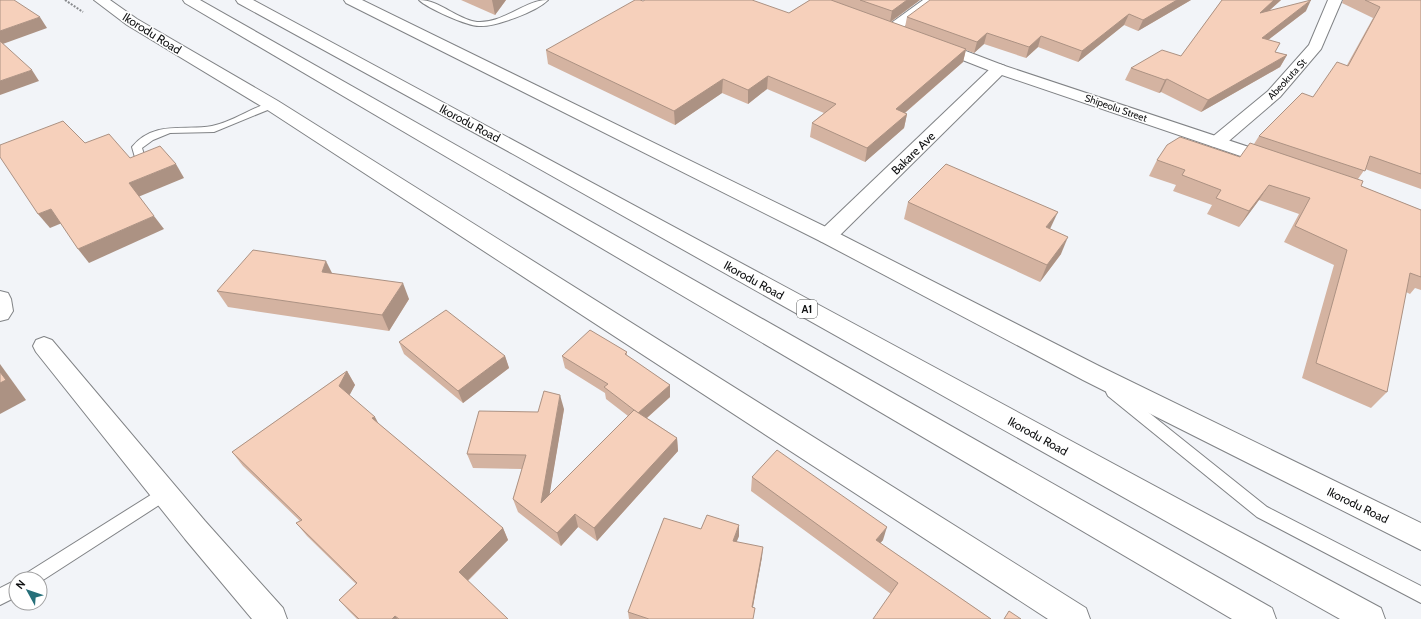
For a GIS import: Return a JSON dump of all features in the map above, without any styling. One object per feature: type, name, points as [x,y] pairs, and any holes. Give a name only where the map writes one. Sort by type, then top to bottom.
[{"type":"main road","name":"Ikorodu Road","points":[[101,0],[132,22],[272,105],[1075,619]]},
{"type":"main road","points":[[190,0],[1261,619]]},
{"type":"main road","name":"Ikorodu Road","points":[[243,0],[526,154],[1370,619]]},
{"type":"main road","name":"Ikorodu Road","points":[[351,0],[827,236],[1091,373],[1421,536]]},
{"type":"main road","name":"Shipeolu Street","points":[[932,0],[885,26],[999,69],[1285,166]]},
{"type":"main road","name":"Abeokuta St","points":[[1217,142],[1274,94],[1316,46],[1335,0]]},
{"type":"main road","name":"Bakare Ave","points":[[827,236],[999,69]]},
{"type":"main road","points":[[0,300],[2,311],[0,314]]},
{"type":"main road","points":[[44,346],[165,493],[272,619]]},
{"type":"lane","points":[[423,0],[477,24],[505,18],[532,7],[544,0]]},
{"type":"lane","points":[[141,161],[137,147],[150,138],[169,130],[214,129],[272,105]]},
{"type":"lane","points":[[1091,373],[1262,512],[1421,595]]},
{"type":"lane","points":[[44,571],[165,493]]},
{"type":"building","points":[[0,0],[14,0],[40,17],[0,31]]},
{"type":"building","points":[[635,0],[752,0],[789,13],[810,0],[831,0],[966,49],[896,109],[907,114],[867,148],[812,123],[836,104],[768,76],[748,90],[723,79],[674,111],[546,50]]},
{"type":"building","points":[[860,0],[907,0],[892,11]]},
{"type":"building","points":[[930,0],[1177,0],[1143,20],[1129,14],[1082,51],[1041,36],[1029,47],[987,33],[977,42],[907,17]]},
{"type":"building","points":[[1222,0],[1274,0],[1260,13],[1311,0],[1262,38],[1280,43],[1275,52],[1287,55],[1208,100],[1167,79],[1165,80],[1131,68],[1162,50],[1181,56]]},
{"type":"building","points":[[1365,0],[1421,0],[1421,174],[1370,156],[1365,171],[1259,136],[1302,93],[1313,97],[1337,62],[1348,66],[1380,7]]},
{"type":"building","points":[[0,41],[32,70],[0,81]]},
{"type":"building","points":[[63,121],[85,143],[109,134],[130,158],[160,146],[176,164],[129,183],[154,216],[78,249],[51,209],[38,214],[0,157],[0,145]]},
{"type":"building","points":[[1180,137],[1240,157],[1250,143],[1363,181],[1361,186],[1421,210],[1421,277],[1410,273],[1387,392],[1316,363],[1347,250],[1295,226],[1310,198],[1269,185],[1249,211],[1216,198],[1221,190],[1182,175],[1185,170],[1157,160],[1167,145]]},
{"type":"building","points":[[946,164],[1058,212],[1046,227],[1068,237],[1047,265],[908,202]]},
{"type":"building","points":[[253,250],[326,261],[322,272],[403,283],[382,315],[217,291]]},
{"type":"building","points":[[446,310],[505,356],[458,391],[399,342]]},
{"type":"building","points":[[590,330],[627,352],[625,354],[670,385],[638,413],[604,387],[608,384],[562,356]]},
{"type":"building","points":[[347,371],[339,386],[375,417],[372,418],[503,528],[459,572],[508,619],[399,619],[395,616],[392,619],[359,619],[339,600],[357,583],[296,523],[302,520],[232,452]]},
{"type":"building","points":[[0,372],[6,380],[0,383]]},
{"type":"building","points":[[544,391],[560,395],[541,503],[634,410],[677,438],[594,528],[575,514],[557,533],[513,499],[526,455],[467,454],[479,411],[538,412]]},
{"type":"building","points":[[777,450],[887,527],[876,540],[991,619],[873,619],[898,583],[752,477]]},
{"type":"building","points":[[707,515],[739,525],[733,541],[763,547],[752,607],[755,608],[753,619],[649,619],[628,612],[664,518],[701,529]]},
{"type":"building","points":[[1009,611],[1021,619],[1004,619]]}]
